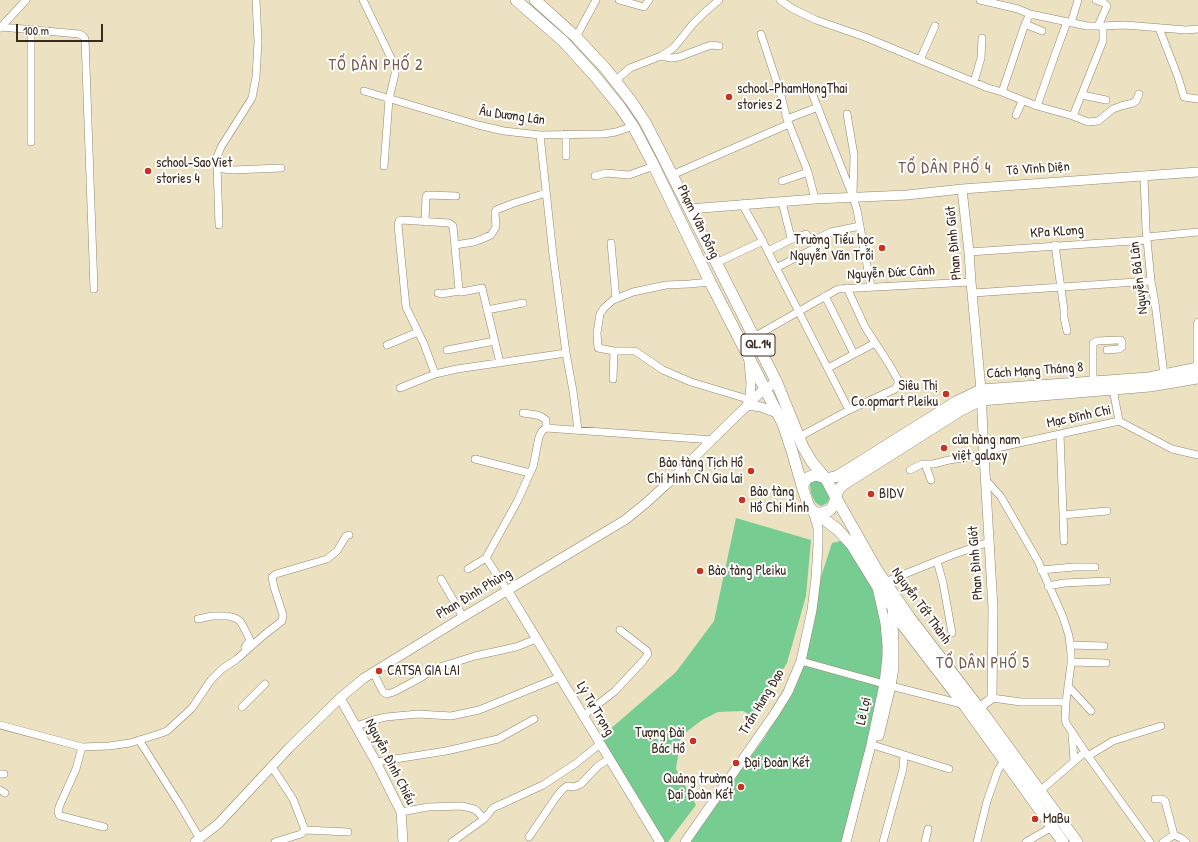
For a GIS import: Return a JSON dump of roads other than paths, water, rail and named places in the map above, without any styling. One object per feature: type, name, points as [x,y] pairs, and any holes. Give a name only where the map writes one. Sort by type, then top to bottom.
[{"type":"main road","name":"Phạm Văn Đồng","points":[[516,0],[563,41],[586,65],[620,107],[633,126],[710,282],[783,424],[803,489]]},
{"type":"main road","name":"Phạm Văn Đồng","points":[[535,0],[576,37],[605,68],[631,101],[645,122],[754,337],[776,383],[799,438],[812,462],[826,479]]},
{"type":"main road","points":[[678,215],[689,210]]},
{"type":"main road","name":"Cách Mạng Tháng 8","points":[[836,498],[838,490],[844,484],[961,410],[981,395],[1113,389],[1165,380],[1198,371]]},
{"type":"main road","name":"Cách Mạng Tháng 8","points":[[826,479],[835,478],[956,402],[981,395],[1093,382],[1149,378],[1165,380]]},
{"type":"main road","points":[[819,475],[826,479],[836,498],[833,506],[827,512],[822,513],[813,511],[807,503],[803,489],[805,481],[811,476],[819,475]]},
{"type":"main road","name":"Nguyễn Tất Thành","points":[[836,498],[884,585]]},
{"type":"main road","name":"Nguyễn Tất Thành","points":[[813,511],[845,536],[910,618],[971,709],[1004,762],[1063,842]]},
{"type":"main road","points":[[884,585],[892,606]]},
{"type":"main road","name":"Nguyễn Tất Thành","points":[[892,606],[902,624],[1040,791],[1077,842]]},
{"type":"street","points":[[0,28],[26,0]]},
{"type":"street","points":[[219,225],[217,157],[221,147],[252,98],[256,77],[258,42],[256,0]]},
{"type":"street","points":[[363,0],[394,62],[395,74],[389,99],[384,166]]},
{"type":"street","points":[[576,37],[596,0]]},
{"type":"street","points":[[619,0],[644,7],[649,0]]},
{"type":"street","points":[[615,81],[630,68],[661,56],[676,45],[692,25],[719,0]]},
{"type":"street","points":[[780,0],[800,13],[816,20],[865,37],[1021,100],[1088,122],[1098,121],[1113,110],[1133,103],[1136,101],[1139,94]]},
{"type":"street","points":[[980,0],[1018,9],[1030,14],[1087,26],[1125,25],[1192,30],[1198,29]]},
{"type":"street","points":[[1037,106],[1078,0]]},
{"type":"street","points":[[1073,116],[1103,41],[1101,26],[1107,6],[1096,0]]},
{"type":"street","points":[[1002,92],[1025,24],[1030,14]]},
{"type":"street","points":[[1025,24],[1042,31]]},
{"type":"street","points":[[920,60],[934,26]]},
{"type":"street","points":[[0,28],[79,34],[85,39],[94,289]]},
{"type":"street","points":[[1159,28],[1184,97],[1198,99]]},
{"type":"street","points":[[31,31],[31,142]]},
{"type":"street","points":[[761,34],[788,122],[808,172],[815,199]]},
{"type":"street","points":[[974,82],[981,58],[978,50],[982,38]]},
{"type":"street","points":[[661,56],[671,58],[679,57],[711,45],[719,46]]},
{"type":"street","points":[[780,92],[807,87],[812,93],[853,197],[871,287]]},
{"type":"street","name":"Âu Dương Lân","points":[[364,91],[478,125],[504,131],[540,135],[603,134],[616,132],[633,126]]},
{"type":"street","points":[[1082,95],[1106,100]]},
{"type":"street","points":[[1016,115],[1021,104],[1021,100]]},
{"type":"street","points":[[672,175],[818,107]]},
{"type":"street","points":[[847,114],[854,155],[853,197]]},
{"type":"street","points":[[566,134],[566,156]]},
{"type":"street","points":[[540,135],[566,353],[578,430]]},
{"type":"street","points":[[217,165],[223,169],[233,170],[281,168]]},
{"type":"street","points":[[595,176],[606,173],[628,175],[654,166]]},
{"type":"street","points":[[782,181],[808,172]]},
{"type":"street","name":"Tô Vĩnh Diện","points":[[689,210],[742,204],[908,195],[962,189],[1198,172]]},
{"type":"street","name":"Nguyễn Bá Lân","points":[[1144,176],[1151,281],[1165,380]]},
{"type":"street","name":"Phan Đình Giót","points":[[962,189],[973,293],[981,395],[993,608],[992,698]]},
{"type":"street","points":[[455,245],[482,240],[491,235],[496,227],[496,210],[546,193]]},
{"type":"street","points":[[425,222],[427,195],[456,196]]},
{"type":"street","points":[[782,202],[790,237],[792,239]]},
{"type":"street","points":[[742,204],[763,241],[849,410]]},
{"type":"street","points":[[435,374],[424,344],[406,307],[399,221],[452,224],[460,291]]},
{"type":"street","points":[[814,242],[815,240],[831,232],[860,226]]},
{"type":"street","name":"KPa KLơng","points":[[969,252],[1147,238],[1198,232]]},
{"type":"street","points":[[768,251],[806,234],[814,242],[815,247],[813,249],[776,268]]},
{"type":"street","points":[[716,263],[763,241]]},
{"type":"street","points":[[611,243],[616,298]]},
{"type":"street","points":[[1055,245],[1067,331]]},
{"type":"street","points":[[973,293],[1151,281]]},
{"type":"street","points":[[710,282],[666,285],[633,292],[616,298],[601,312],[597,333],[598,348],[614,351],[635,351],[663,370],[691,382],[777,413]]},
{"type":"street","name":"Nguyễn Đức Cảnh","points":[[754,337],[838,288],[971,282]]},
{"type":"street","points":[[438,293],[441,294],[482,288],[500,363]]},
{"type":"street","points":[[799,438],[849,410],[897,387],[898,384],[889,364],[865,327],[847,288]]},
{"type":"street","points":[[825,296],[854,354]]},
{"type":"street","points":[[487,310],[523,303]]},
{"type":"street","points":[[1198,322],[1198,371]]},
{"type":"street","points":[[388,345],[418,332]]},
{"type":"street","points":[[1093,382],[1093,343],[1097,341],[1121,340],[1122,347],[1119,349],[1107,350]]},
{"type":"street","points":[[447,350],[495,341]]},
{"type":"street","points":[[828,368],[875,343]]},
{"type":"street","points":[[613,379],[614,351]]},
{"type":"street","points":[[400,388],[435,374],[457,369],[566,353]]},
{"type":"street","points":[[748,354],[751,383],[750,402]]},
{"type":"street","points":[[750,402],[758,383],[758,374]]},
{"type":"street","name":"Phan Đình Phùng","points":[[198,840],[218,824],[340,698],[364,678],[507,590],[625,520],[668,484],[765,388],[776,383]]},
{"type":"street","points":[[1113,389],[1119,421]]},
{"type":"street","points":[[523,414],[542,417],[546,420],[546,428]]},
{"type":"street","name":"Mạc Đĩnh Chi","points":[[910,470],[920,464],[933,464],[984,453],[1119,421],[1172,449],[1198,455]]},
{"type":"street","points":[[468,569],[486,558],[518,500],[534,464],[539,436],[546,428],[713,440]]},
{"type":"street","points":[[1060,434],[1064,541]]},
{"type":"street","points":[[475,459],[530,473]]},
{"type":"street","points":[[925,464],[931,480]]},
{"type":"street","points":[[985,479],[1001,497],[1038,561],[1063,617],[1070,645],[1071,662],[1065,719],[1086,754],[1150,842]]},
{"type":"street","name":"Trần Hưng Đạo","points":[[685,842],[775,714],[788,692],[801,661],[808,634],[814,598],[817,561],[818,528],[813,511]]},
{"type":"street","points":[[1063,515],[1107,511]]},
{"type":"street","points":[[0,725],[82,747],[109,746],[139,740],[162,733],[171,728],[192,708],[211,680],[227,666],[238,659],[264,634],[282,621],[283,616],[272,577],[276,574],[327,559],[337,551],[346,536],[349,535]]},
{"type":"street","points":[[884,585],[937,561],[989,542]]},
{"type":"street","points":[[486,558],[507,590]]},
{"type":"street","points":[[937,561],[943,582],[952,633]]},
{"type":"street","points":[[1041,570],[1095,567]]},
{"type":"street","points":[[441,579],[463,617]]},
{"type":"street","points":[[1048,586],[1064,583],[1107,581]]},
{"type":"street","name":"Lê Lợi","points":[[846,842],[888,685],[888,645],[885,623],[884,585]]},
{"type":"street","name":"Lý Tự Trọng","points":[[507,590],[660,842]]},
{"type":"street","points":[[851,842],[876,746],[894,657],[892,606]]},
{"type":"street","points":[[198,619],[212,616],[228,616],[240,622],[243,626],[250,642],[228,662],[227,666]]},
{"type":"street","points":[[583,716],[615,691],[648,654],[647,651],[620,630]]},
{"type":"street","points":[[373,672],[383,692],[387,694],[394,692],[440,667],[475,656],[516,647],[536,639]]},
{"type":"street","points":[[1070,645],[1104,646]]},
{"type":"street","points":[[801,661],[958,703],[971,709],[992,698],[1021,702],[1066,702]]},
{"type":"street","points":[[1071,662],[1106,663]]},
{"type":"street","points":[[357,726],[386,717],[418,714],[451,716],[474,712],[560,677]]},
{"type":"street","points":[[242,707],[265,684]]},
{"type":"street","points":[[1068,686],[1091,711]]},
{"type":"street","name":"Nguyễn Đình Chiểu","points":[[340,698],[357,726],[401,812],[403,842]]},
{"type":"street","points":[[376,762],[460,748],[498,739],[534,719]]},
{"type":"street","points":[[1040,791],[1074,761],[1086,754],[1113,741],[1161,726]]},
{"type":"street","points":[[1072,732],[1074,761]]},
{"type":"street","points":[[139,740],[180,805],[198,840]]},
{"type":"street","points":[[452,842],[484,819],[493,808],[543,784],[575,764],[600,744]]},
{"type":"street","points":[[876,746],[949,769]]},
{"type":"street","points":[[82,747],[76,769],[58,812],[61,816],[104,827]]},
{"type":"street","points":[[883,842],[903,769],[904,755]]},
{"type":"street","points":[[529,837],[566,786],[574,787],[581,784],[598,766],[609,759]]},
{"type":"street","points":[[977,842],[987,801],[998,770],[1004,762]]},
{"type":"street","points":[[272,767],[293,800],[306,830]]},
{"type":"street","points":[[1155,799],[1165,801],[1174,835]]},
{"type":"street","points":[[401,812],[428,807],[462,806],[477,811],[484,819]]},
{"type":"street","points":[[1026,842],[1052,827]]},
{"type":"street","points":[[275,842],[301,834],[306,830],[348,832]]},
{"type":"street","points":[[925,842],[928,830]]},
{"type":"street","points":[[1163,842],[1174,835]]},
{"type":"street","points":[[1174,835],[1186,842]]},
{"type":"place","name":"school-PhamHongThai stories 2","points":[[729,97]]},
{"type":"place","name":"school-SaoViet stories 4","points":[[148,171]]},
{"type":"place","name":"Trường Tiểu học Nguyễn Văn Trỗi","points":[[882,248]]},
{"type":"place","name":"Siêu Thị Co.opmart Pleiku","points":[[946,394]]},
{"type":"place","name":"cửa hàng nam việt galaxy","points":[[944,448]]},
{"type":"place","name":"Bảo tàng Tịch Hồ Chí Minh CN Gia lai","points":[[751,471]]},
{"type":"place","name":"BIDV","points":[[871,494]]},
{"type":"place","name":"Bảo tàng Hồ Chí Minh","points":[[742,500]]},
{"type":"place","name":"Bảo tàng Pleiku","points":[[700,571]]},
{"type":"place","name":"CATSA GIA LAI","points":[[379,671]]},
{"type":"place","name":"Tượng Đài Bác Hồ","points":[[693,741]]},
{"type":"place","name":"Đại Đoàn Kết","points":[[736,763]]},
{"type":"place","name":"Quảng trường Đại Đoàn Kết","points":[[741,787]]},
{"type":"place","name":"MaBu","points":[[1035,819]]},
{"type":"district","name":"TỔ DÂN PHỐ 2","points":[[376,66]]},
{"type":"district","name":"TỔ DÂN PHỐ 4","points":[[945,169]]},
{"type":"district","name":"TỔ DÂN PHỐ 5","points":[[983,664]]}]
